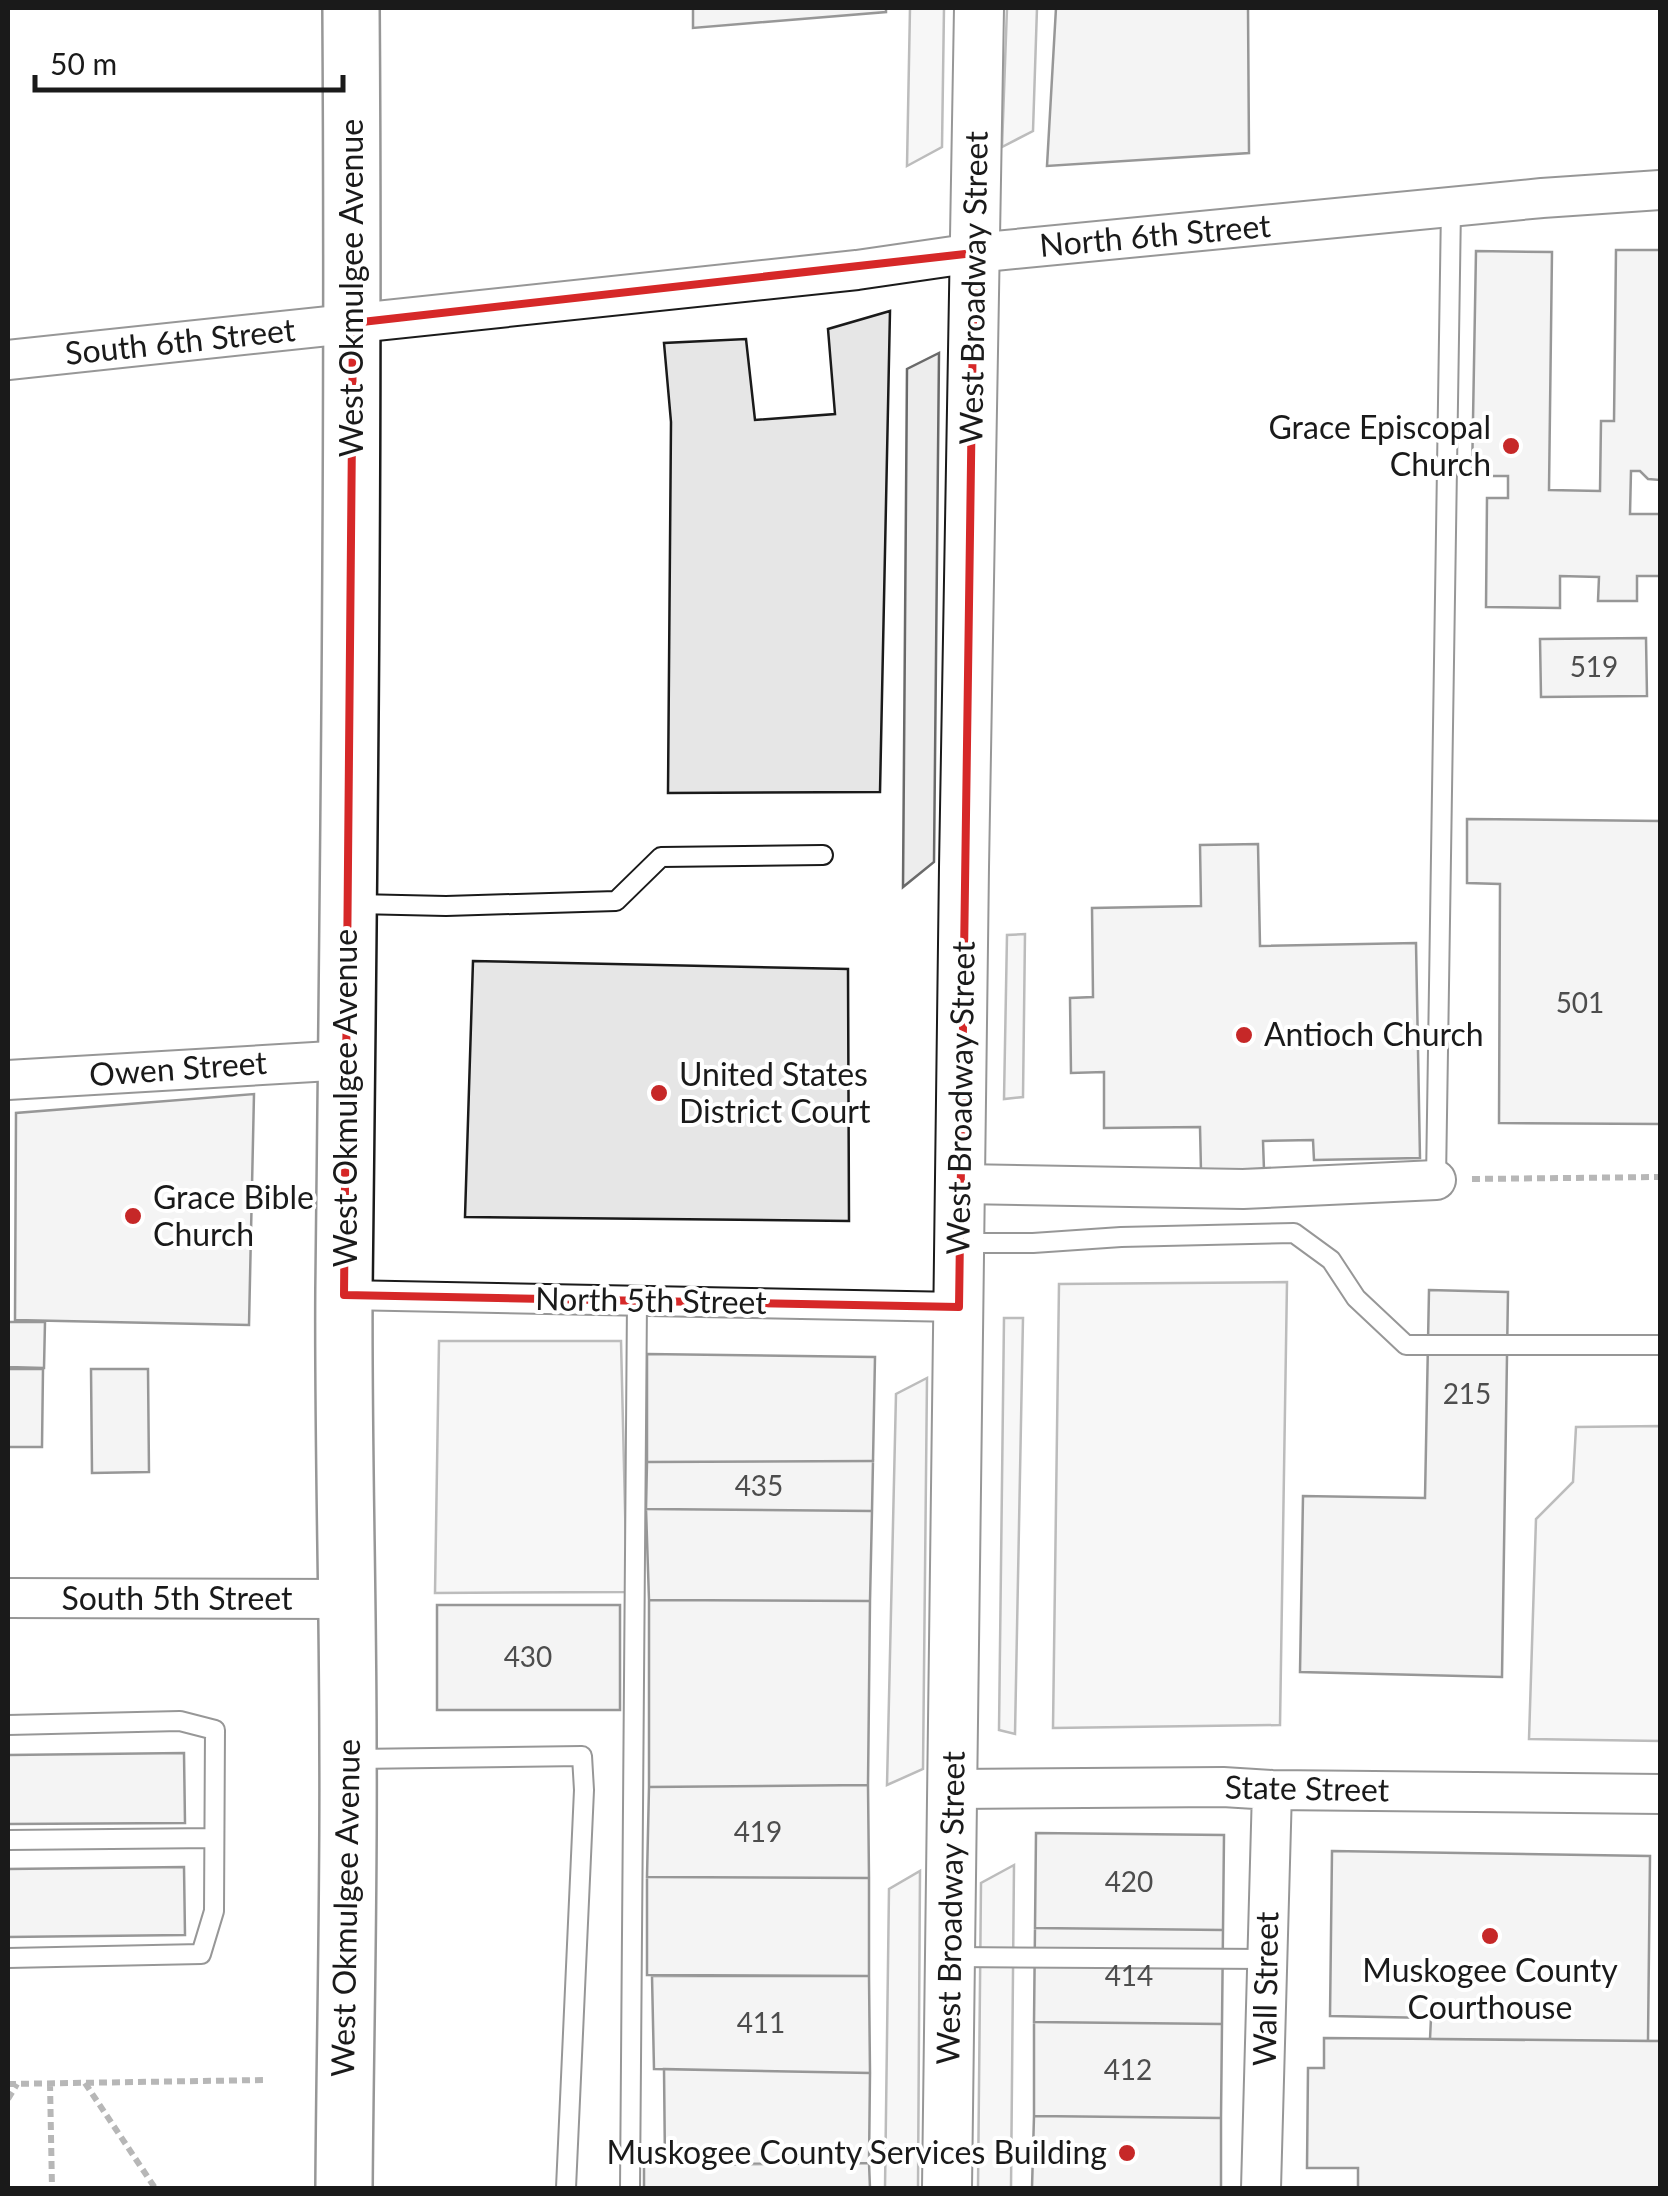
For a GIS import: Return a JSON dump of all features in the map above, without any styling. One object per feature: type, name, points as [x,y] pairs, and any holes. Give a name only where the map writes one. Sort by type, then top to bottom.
[{"type":"main road","name":"West Okmulgee Avenue","points":[[344,2188],[348,1598],[344,1295],[353,323],[351,8]]},
{"type":"street","name":"West Broadway Street","points":[[947,2188],[980,8]]},
{"type":"street","name":"North 6th Street","points":[[353,323],[838,272],[974,253],[1660,190]]},
{"type":"street","name":"South 6th Street","points":[[8,360],[353,323]]},
{"type":"street","name":"Owen Street","points":[[8,1080],[348,1060]]},
{"type":"street","points":[[960,1184],[1243,1189],[1436,1180]]},
{"type":"street","name":"North 5th Street","points":[[344,1295],[958,1308]]},
{"type":"street","name":"South 5th Street","points":[[8,1598],[348,1598]]},
{"type":"street","name":"State Street","points":[[953,1788],[1223,1787],[1660,1794]]},
{"type":"street","name":"Wall Street","points":[[1260,2188],[1272,1790]]},
{"type":"lane","points":[[1436,1180],[1451,208]]},
{"type":"lane","points":[[347,904],[446,906],[616,901],[660,857],[822,855]]},
{"type":"lane","points":[[959,1243],[1294,1233],[1330,1260],[1356,1298],[1406,1345],[1660,1345]]},
{"type":"lane","points":[[630,2188],[637,1301]]},
{"type":"lane","points":[[8,1724],[180,1721],[215,1730],[214,1911],[200,1954],[8,1958]]},
{"type":"lane","points":[[348,1759],[582,1756],[584,1790],[566,2188]]},
{"type":"lane","points":[[8,1840],[214,1838]]},
{"type":"lane","points":[[951,1958],[1267,1959]]},
{"type":"path","points":[[1436,1180],[1660,1177]]},
{"type":"path","points":[[8,2084],[265,2080]]},
{"type":"path","points":[[85,2083],[155,2188]]},
{"type":"path","points":[[8,2098],[17,2084]]},
{"type":"path","points":[[50,2084],[52,2188]]},
{"type":"highlighted area","points":[[974,253],[959,1307],[344,1295],[353,323]]},
{"type":"shaded area","points":[[910,8],[944,8],[942,147],[907,166]]},
{"type":"shaded area","points":[[1007,8],[1037,8],[1033,131],[1002,147]]},
{"type":"shaded area","points":[[939,353],[934,862],[903,887],[907,369]]},
{"type":"shaded area","points":[[1025,934],[1023,1097],[1004,1099],[1007,935]]},
{"type":"shaded area","points":[[1287,1282],[1280,1725],[1053,1728],[1059,1284]]},
{"type":"shaded area","points":[[1004,1318],[1023,1318],[1015,1734],[999,1730]]},
{"type":"shaded area","points":[[439,1341],[621,1341],[627,1592],[435,1593]]},
{"type":"shaded area","points":[[927,1378],[923,1769],[887,1785],[896,1394]]},
{"type":"shaded area","points":[[1660,1426],[1660,1741],[1529,1739],[1536,1519],[1573,1482],[1576,1427]]},
{"type":"shaded area","points":[[1014,1865],[1011,2188],[978,2188],[981,1883]]},
{"type":"shaded area","points":[[920,1871],[918,2188],[885,2188],[889,1889]]},
{"type":"building","points":[[693,8],[886,8],[886,12],[693,28]]},
{"type":"building","points":[[1056,8],[1248,8],[1249,153],[1047,166]]},
{"type":"building","name":"Grace Episcopal Church","points":[[1616,250],[1660,250],[1660,480],[1631,471],[1630,514],[1660,514],[1660,576],[1637,576],[1637,601],[1598,601],[1599,577],[1560,576],[1560,608],[1486,607],[1487,498],[1508,498],[1508,476],[1472,476],[1476,251],[1552,252],[1549,490],[1600,491],[1601,421],[1614,421]]},
{"type":"building","points":[[890,311],[880,792],[668,793],[671,422],[664,343],[746,339],[755,420],[835,414],[828,329]]},
{"type":"building","points":[[1646,638],[1647,696],[1541,697],[1540,639]]},
{"type":"building","points":[[1467,819],[1660,821],[1660,1124],[1499,1123],[1500,884],[1467,883]]},
{"type":"building","name":"Antioch Church","points":[[1258,844],[1260,946],[1416,943],[1420,1158],[1314,1160],[1313,1140],[1263,1141],[1264,1170],[1201,1171],[1200,1127],[1104,1128],[1104,1072],[1071,1073],[1070,998],[1093,997],[1092,908],[1201,906],[1200,845]]},
{"type":"building","name":"United States District Court","points":[[473,961],[848,969],[849,1221],[465,1217]]},
{"type":"building","name":"Grace Bible Church","points":[[254,1094],[249,1325],[15,1320],[16,1113]]},
{"type":"building","points":[[1429,1290],[1508,1292],[1502,1677],[1300,1672],[1303,1496],[1425,1498]]},
{"type":"building","points":[[8,1322],[45,1322],[44,1368],[8,1367]]},
{"type":"building","points":[[647,1354],[875,1357],[873,1461],[647,1462]]},
{"type":"building","points":[[8,1369],[43,1369],[42,1447],[8,1447]]},
{"type":"building","points":[[91,1369],[148,1369],[149,1472],[92,1473]]},
{"type":"building","points":[[873,1461],[872,1511],[646,1509],[647,1462]]},
{"type":"building","points":[[646,1509],[872,1511],[870,1601],[649,1600]]},
{"type":"building","points":[[649,1600],[870,1601],[868,1785],[649,1787]]},
{"type":"building","points":[[437,1605],[620,1605],[620,1710],[437,1710]]},
{"type":"building","points":[[184,1753],[185,1823],[8,1824],[8,1755]]},
{"type":"building","points":[[868,1785],[869,1878],[647,1877],[649,1787]]},
{"type":"building","points":[[1036,1833],[1224,1835],[1223,1930],[1035,1928]]},
{"type":"building","name":"Muskogee County Courthouse","points":[[1332,1851],[1650,1856],[1648,2041],[1430,2039],[1431,2018],[1330,2016]]},
{"type":"building","points":[[184,1867],[185,1935],[8,1937],[8,1869]]},
{"type":"building","points":[[647,1877],[869,1878],[869,1976],[647,1975]]},
{"type":"building","points":[[1035,1928],[1223,1930],[1222,2024],[1034,2022]]},
{"type":"building","points":[[652,1976],[869,1976],[870,2073],[654,2069]]},
{"type":"building","points":[[1034,2022],[1222,2024],[1221,2118],[1034,2116]]},
{"type":"building","points":[[1324,2038],[1660,2041],[1660,2188],[1358,2188],[1358,2168],[1307,2168],[1308,2068],[1324,2068]]},
{"type":"building","points":[[664,2069],[870,2073],[869,2163],[665,2164]]},
{"type":"building","name":"Muskogee County Services Building","points":[[1034,2116],[1221,2118],[1221,2188],[1032,2188]]},
{"type":"building","points":[[869,2163],[870,2188],[644,2188],[644,2165]]},
{"type":"place","name":"Grace Episcopal Church","points":[[1511,446]]},
{"type":"place","name":"Antioch Church","points":[[1244,1035]]},
{"type":"place","name":"United States District Court","points":[[659,1093]]},
{"type":"place","name":"Grace Bible Church","points":[[133,1216]]},
{"type":"place","name":"Muskogee County Courthouse","points":[[1490,1936]]},
{"type":"place","name":"Muskogee County Services Building","points":[[1127,2153]]}]
